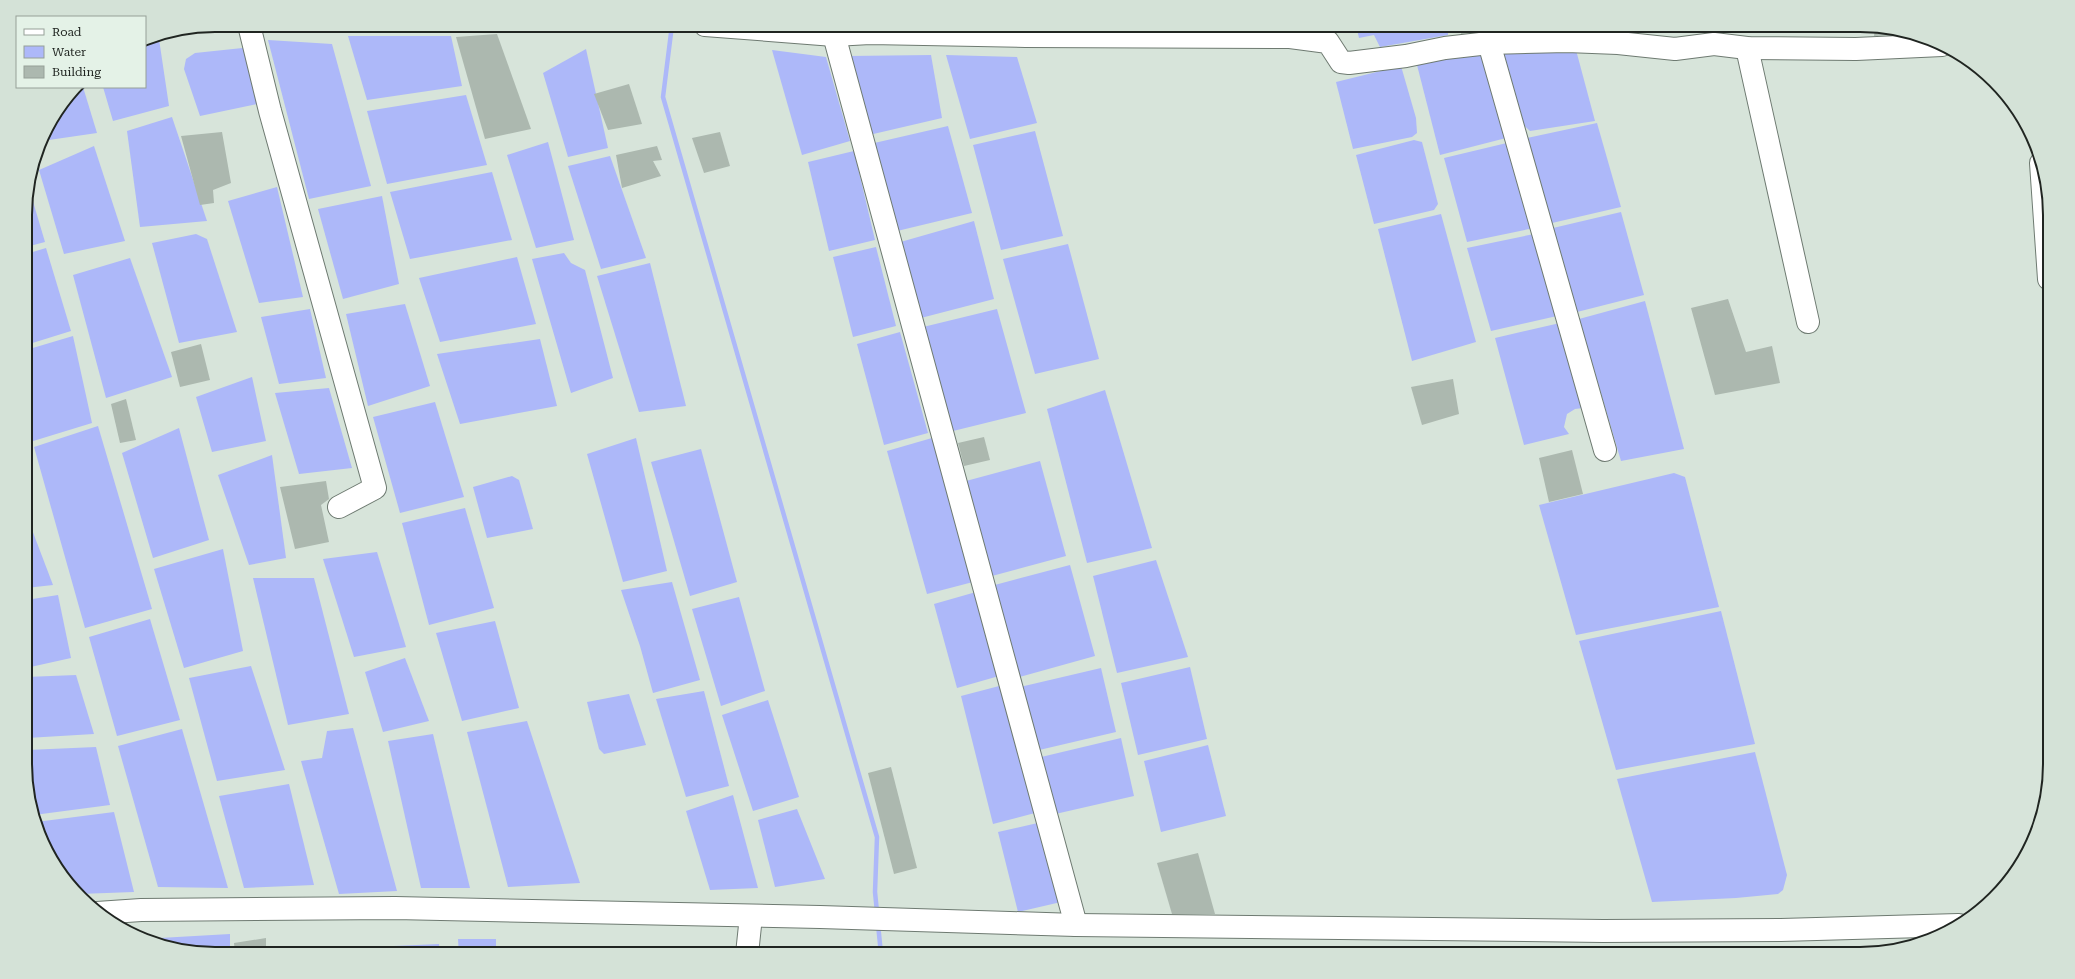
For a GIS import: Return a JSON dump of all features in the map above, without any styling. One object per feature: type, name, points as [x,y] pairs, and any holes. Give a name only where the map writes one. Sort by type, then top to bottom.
[{"type":"street","points":[[251,32],[270,111],[375,488],[339,506]]},
{"type":"street","points":[[795,32],[834,35],[878,33],[1026,36],[1290,37],[1328,42],[1341,62],[1349,63],[1406,56],[1445,48],[1489,43],[1567,41],[1618,43],[1675,49],[1714,44],[1747,48],[1856,49],[1929,46]]},
{"type":"street","points":[[834,35],[1076,926]]},
{"type":"street","points":[[1489,43],[1605,450]]},
{"type":"street","points":[[1747,48],[1808,322]]},
{"type":"street","points":[[108,912],[141,910],[395,908],[751,916],[1076,926],[1611,931],[1781,930],[1946,925]]},
{"type":"street","points":[[748,947],[751,916]]},
{"type":"water","points":[[1358,32],[1448,32],[1448,35],[1380,47],[1374,35],[1359,38]]},
{"type":"water","points":[[348,36],[451,36],[462,86],[367,100]]},
{"type":"water","points":[[268,40],[332,44],[371,186],[309,199]]},
{"type":"water","points":[[159,41],[169,106],[113,121],[103,88],[146,88],[146,46]]},
{"type":"water","points":[[252,47],[261,101],[257,104],[200,116],[184,69],[186,59],[195,53]]},
{"type":"water","points":[[586,49],[608,148],[568,157],[543,73]]},
{"type":"water","points":[[1486,49],[1510,137],[1440,155],[1417,65]]},
{"type":"water","points":[[772,50],[826,57],[850,141],[802,155]]},
{"type":"water","points":[[1576,50],[1595,121],[1530,131],[1519,121],[1503,54]]},
{"type":"water","points":[[931,55],[942,118],[869,135],[848,56]]},
{"type":"water","points":[[946,55],[1017,57],[1037,123],[970,139]]},
{"type":"water","points":[[1401,66],[1416,118],[1417,133],[1412,137],[1353,149],[1336,82]]},
{"type":"water","points":[[83,88],[97,133],[48,140],[63,113],[77,94]]},
{"type":"water","points":[[466,95],[487,165],[387,184],[367,111]]},
{"type":"water","points":[[172,117],[207,221],[140,227],[127,131]]},
{"type":"water","points":[[1597,123],[1621,207],[1552,223],[1527,138]]},
{"type":"water","points":[[948,126],[972,213],[893,232],[870,144]]},
{"type":"water","points":[[1035,131],[1063,236],[1001,250],[973,145]]},
{"type":"water","points":[[1414,140],[1422,142],[1438,204],[1434,210],[1374,224],[1356,155]]},
{"type":"water","points":[[548,142],[574,240],[536,248],[507,155]]},
{"type":"water","points":[[1511,142],[1534,228],[1467,242],[1444,158]]},
{"type":"water","points":[[94,146],[125,241],[64,254],[39,170]]},
{"type":"water","points":[[854,151],[875,240],[829,251],[808,162]]},
{"type":"water","points":[[610,156],[646,258],[601,269],[568,166]]},
{"type":"water","points":[[492,172],[512,240],[410,259],[390,192]]},
{"type":"water","points":[[277,187],[303,297],[259,303],[228,201]]},
{"type":"water","points":[[382,196],[399,284],[343,299],[318,209]]},
{"type":"water","points":[[33,200],[45,242],[32,245]]},
{"type":"water","points":[[1621,212],[1644,295],[1577,312],[1553,228]]},
{"type":"water","points":[[1441,214],[1476,342],[1412,361],[1378,229]]},
{"type":"water","points":[[974,221],[994,299],[917,319],[897,243]]},
{"type":"water","points":[[196,234],[207,239],[237,332],[179,343],[152,243]]},
{"type":"water","points":[[1534,234],[1557,316],[1491,331],[1467,248]]},
{"type":"water","points":[[1068,244],[1099,359],[1035,374],[1003,259]]},
{"type":"water","points":[[876,247],[896,326],[853,337],[833,257]]},
{"type":"water","points":[[46,248],[71,331],[32,343],[32,252]]},
{"type":"water","points":[[564,253],[571,263],[585,270],[613,378],[571,393],[532,259]]},
{"type":"water","points":[[517,257],[536,324],[440,342],[419,278]]},
{"type":"water","points":[[130,258],[172,377],[106,398],[73,275]]},
{"type":"water","points":[[650,263],[686,406],[639,412],[597,276]]},
{"type":"water","points":[[1645,301],[1684,449],[1621,461],[1579,319]]},
{"type":"water","points":[[405,304],[430,386],[368,406],[346,314]]},
{"type":"water","points":[[310,309],[326,378],[279,384],[261,317]]},
{"type":"water","points":[[997,309],[1026,413],[949,432],[919,328]]},
{"type":"water","points":[[1560,323],[1583,408],[1575,409],[1567,414],[1564,427],[1569,434],[1524,445],[1495,338]]},
{"type":"water","points":[[900,332],[928,433],[884,445],[857,344]]},
{"type":"water","points":[[73,336],[92,423],[32,441],[32,348]]},
{"type":"water","points":[[540,339],[557,406],[460,424],[437,354]]},
{"type":"water","points":[[252,377],[266,441],[212,452],[196,397]]},
{"type":"water","points":[[329,388],[352,468],[299,474],[275,393]]},
{"type":"water","points":[[1105,390],[1152,548],[1087,563],[1047,409]]},
{"type":"water","points":[[435,402],[464,497],[400,513],[373,417]]},
{"type":"water","points":[[98,426],[152,609],[85,628],[34,447]]},
{"type":"water","points":[[179,428],[209,540],[153,558],[122,453]]},
{"type":"water","points":[[636,438],[667,571],[623,582],[587,454]]},
{"type":"water","points":[[932,438],[973,582],[927,594],[887,451]]},
{"type":"water","points":[[701,449],[737,582],[690,596],[651,462]]},
{"type":"water","points":[[272,455],[286,558],[249,565],[218,475]]},
{"type":"water","points":[[1040,461],[1066,556],[992,576],[966,481]]},
{"type":"water","points":[[1674,473],[1685,477],[1719,607],[1576,635],[1539,505]]},
{"type":"water","points":[[512,476],[519,480],[533,529],[487,538],[473,487]]},
{"type":"water","points":[[465,508],[494,608],[429,625],[402,523]]},
{"type":"water","points":[[32,530],[53,585],[32,587]]},
{"type":"water","points":[[223,549],[243,651],[184,668],[154,569]]},
{"type":"water","points":[[377,552],[406,647],[354,657],[323,559]]},
{"type":"water","points":[[1156,560],[1188,657],[1117,673],[1093,576]]},
{"type":"water","points":[[1070,565],[1095,656],[1016,678],[991,586]]},
{"type":"water","points":[[253,578],[314,578],[349,714],[288,725]]},
{"type":"water","points":[[672,582],[700,680],[653,693],[640,646],[621,590]]},
{"type":"water","points":[[976,592],[999,676],[957,688],[934,604]]},
{"type":"water","points":[[58,595],[71,658],[32,667],[32,599]]},
{"type":"water","points":[[739,597],[765,691],[721,706],[692,609]]},
{"type":"water","points":[[1721,611],[1755,744],[1616,770],[1579,641]]},
{"type":"water","points":[[150,619],[180,720],[117,736],[89,637]]},
{"type":"water","points":[[495,621],[519,708],[462,721],[436,633]]},
{"type":"water","points":[[405,658],[429,721],[383,732],[365,672]]},
{"type":"water","points":[[251,666],[285,770],[217,781],[189,678]]},
{"type":"water","points":[[1190,667],[1207,739],[1138,755],[1121,683]]},
{"type":"water","points":[[1101,668],[1116,732],[1035,751],[1020,687]]},
{"type":"water","points":[[76,675],[94,734],[32,738],[32,677]]},
{"type":"water","points":[[1003,685],[1035,813],[993,824],[961,696]]},
{"type":"water","points":[[704,691],[729,786],[686,797],[656,699]]},
{"type":"water","points":[[629,694],[646,745],[604,754],[599,749],[587,702]]},
{"type":"water","points":[[768,700],[799,797],[753,811],[722,715]]},
{"type":"water","points":[[527,721],[580,883],[508,887],[467,732]]},
{"type":"water","points":[[353,728],[397,891],[339,894],[301,761],[322,758],[327,731]]},
{"type":"water","points":[[182,729],[228,888],[158,887],[118,746]]},
{"type":"water","points":[[433,734],[470,888],[421,888],[388,741]]},
{"type":"water","points":[[1121,738],[1134,796],[1051,815],[1037,758]]},
{"type":"water","points":[[1208,745],[1226,816],[1161,832],[1144,761]]},
{"type":"water","points":[[96,747],[110,805],[39,814],[32,776],[32,750]]},
{"type":"water","points":[[1755,752],[1787,875],[1783,890],[1778,894],[1736,898],[1652,902],[1617,779]]},
{"type":"water","points":[[289,784],[314,885],[244,888],[219,796]]},
{"type":"water","points":[[733,795],[758,888],[710,890],[686,811]]},
{"type":"water","points":[[797,809],[825,879],[775,887],[758,820]]},
{"type":"water","points":[[114,812],[134,892],[87,894],[77,885],[63,866],[51,845],[41,821]]},
{"type":"water","points":[[1042,822],[1061,902],[1018,912],[998,832]]},
{"type":"water","points":[[230,934],[230,947],[203,947],[159,938]]},
{"type":"water","points":[[458,939],[496,939],[496,947],[459,947]]},
{"type":"water","points":[[439,944],[439,947],[371,947]]},
{"type":"building","points":[[1461,32],[1476,32],[1461,34]]},
{"type":"building","points":[[1874,32],[1890,35],[1874,36]]},
{"type":"building","points":[[497,34],[531,129],[485,139],[456,37]]},
{"type":"building","points":[[629,84],[642,124],[608,130],[594,94]]},
{"type":"building","points":[[222,132],[231,183],[213,190],[214,203],[200,205],[181,136]]},
{"type":"building","points":[[720,132],[730,166],[704,173],[692,138]]},
{"type":"building","points":[[657,146],[662,160],[653,161],[661,176],[622,188],[616,155]]},
{"type":"building","points":[[1728,299],[1746,352],[1772,346],[1780,383],[1715,395],[1691,308]]},
{"type":"building","points":[[201,344],[210,380],[180,387],[171,352]]},
{"type":"building","points":[[1453,379],[1459,414],[1422,425],[1411,387]]},
{"type":"building","points":[[126,399],[136,440],[120,443],[111,404]]},
{"type":"building","points":[[984,437],[990,460],[964,466],[958,443]]},
{"type":"building","points":[[1572,450],[1583,494],[1549,502],[1539,458]]},
{"type":"building","points":[[326,481],[329,499],[321,505],[329,542],[295,549],[280,487]]},
{"type":"building","points":[[891,767],[917,868],[894,874],[868,773]]},
{"type":"building","points":[[1198,853],[1215,914],[1172,914],[1157,863]]},
{"type":"building","points":[[266,938],[266,947],[234,947],[234,943]]},
{"type":"waterway","points":[[671,32],[663,97],[877,837],[875,892],[877,912]]},
{"type":"waterway","points":[[878,924],[880,947]]}]
